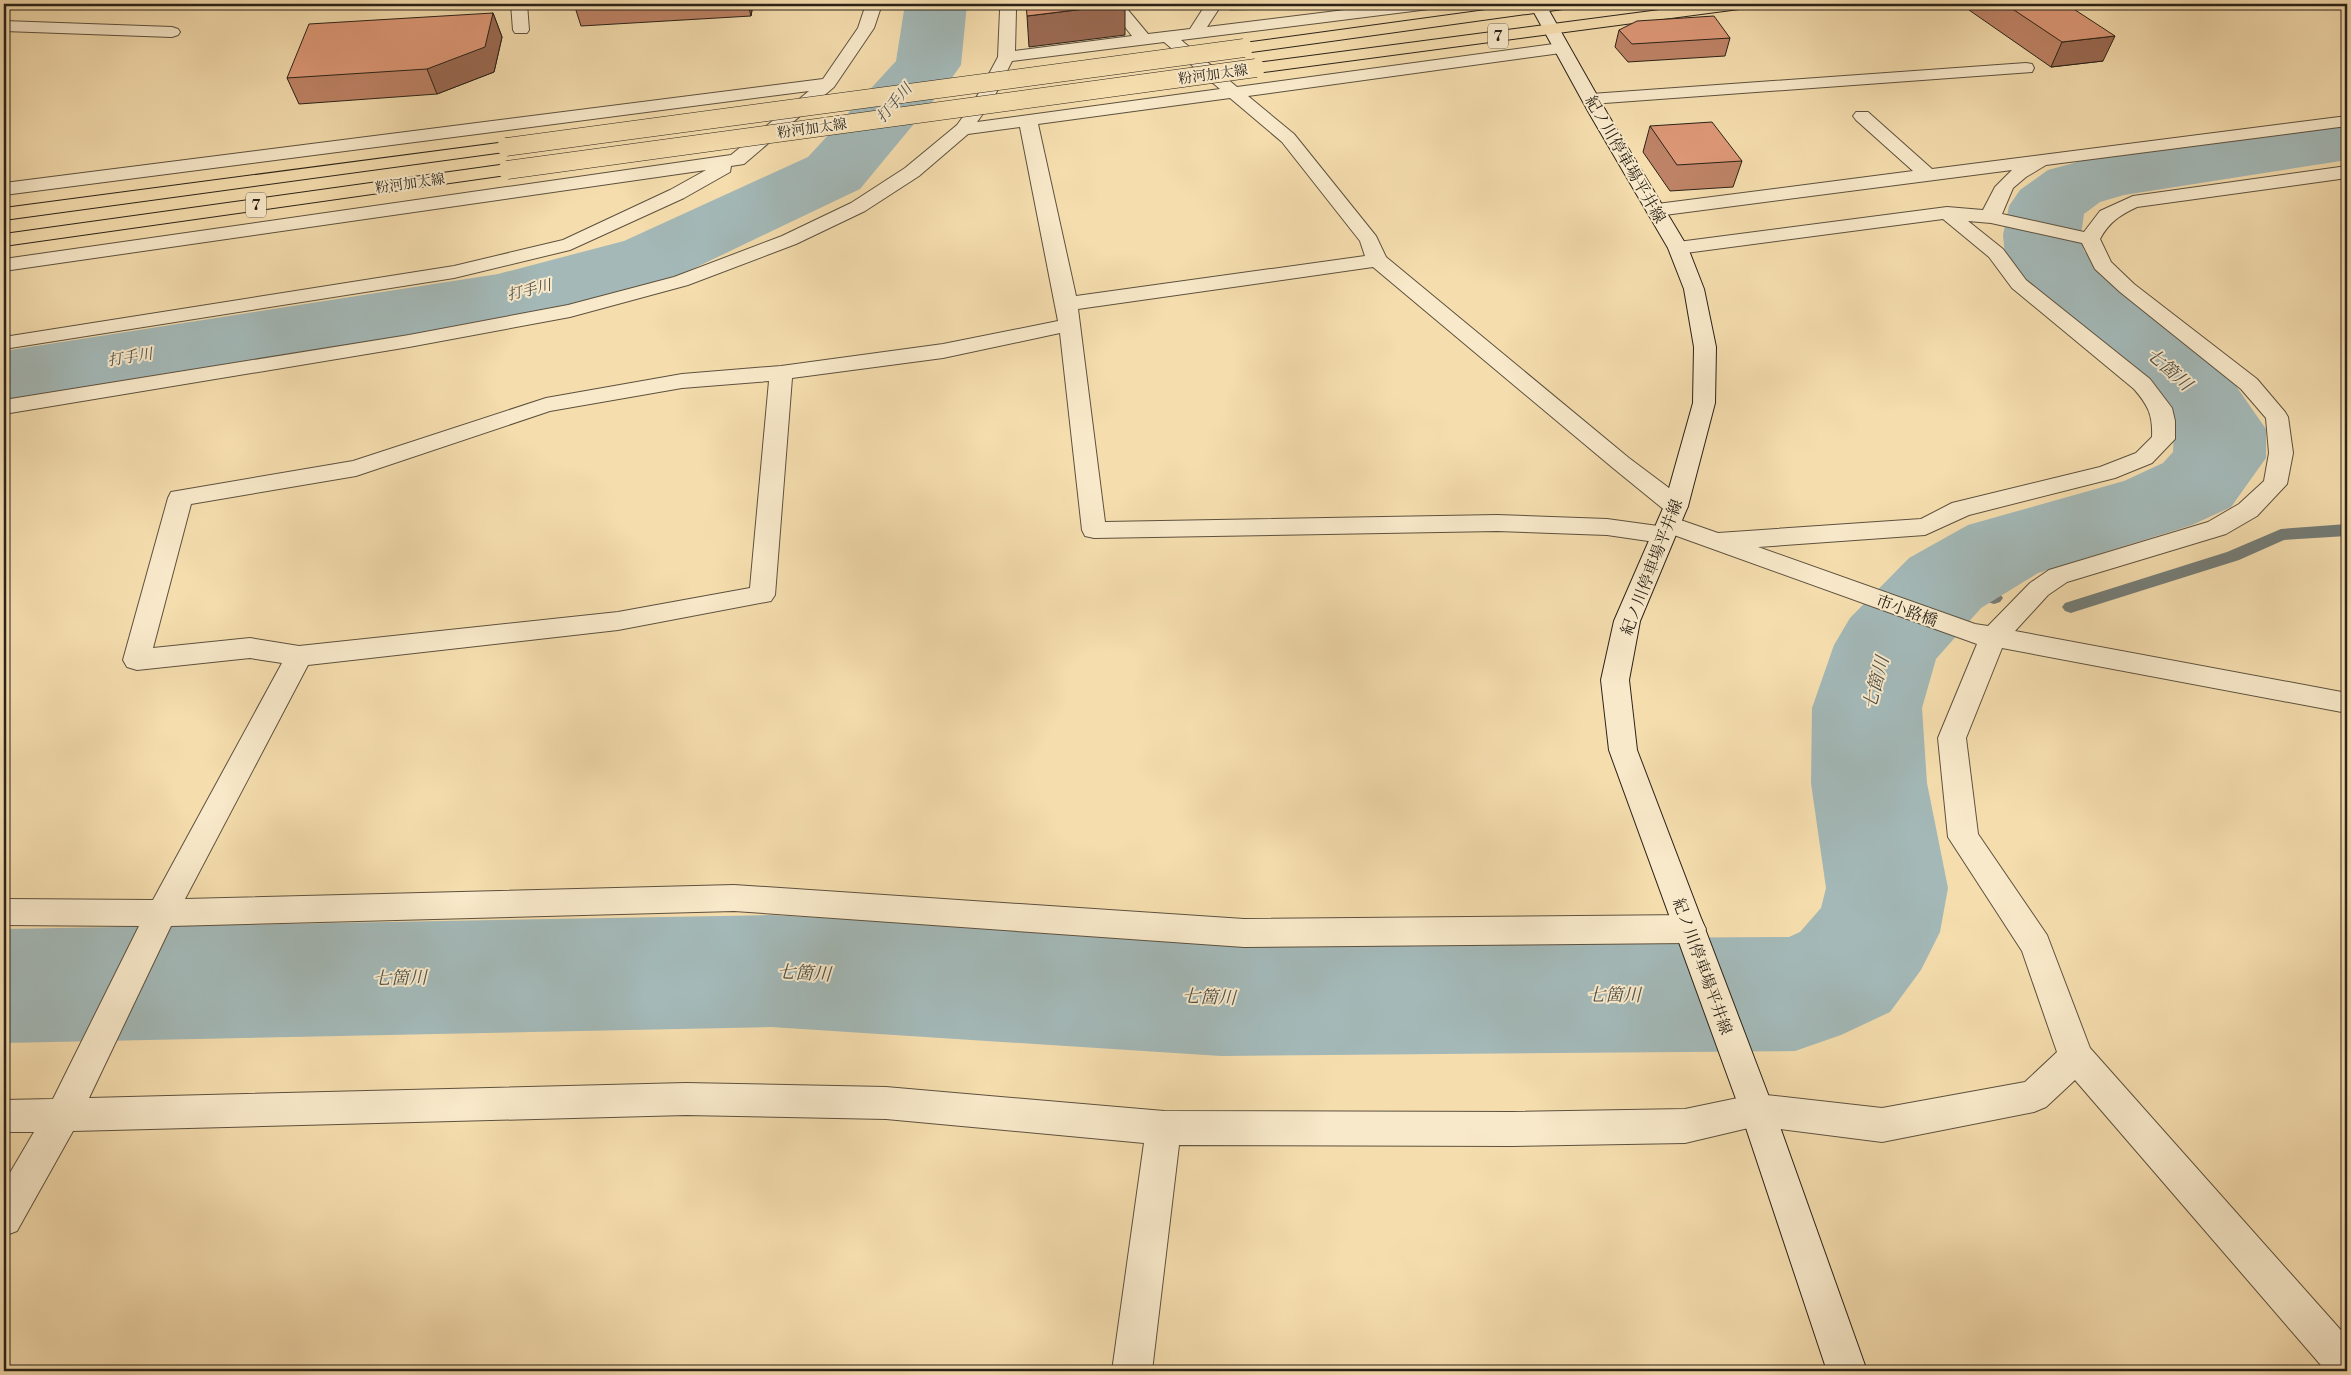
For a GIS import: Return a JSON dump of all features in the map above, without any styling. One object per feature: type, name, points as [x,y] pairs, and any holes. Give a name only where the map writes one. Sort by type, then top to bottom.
[{"type":"main road","name":"粉河加太線","points":[[4,214],[1563,4]]},
{"type":"main road","name":"粉河加太線","points":[[4,240],[1256,68],[1556,39],[1739,4]]},
{"type":"street","points":[[519,4],[520,30]]},
{"type":"street","points":[[4,343],[454,272],[570,244],[677,194],[738,160],[828,83],[866,28],[874,4]]},
{"type":"street","points":[[4,407],[409,341],[570,310],[681,281],[789,240],[858,206],[912,172],[963,129],[983,101],[1006,57],[1008,10],[1006,4]]},
{"type":"street","points":[[1115,4],[1144,39]]},
{"type":"street","points":[[1196,32],[1214,4]]},
{"type":"street","points":[[1006,57],[1429,4]]},
{"type":"street","name":"紀ノ川停車場平井線","points":[[1539,7],[1678,248],[1694,289],[1705,347],[1704,403],[1669,522],[1627,621],[1615,680],[1623,750],[1757,1110],[1846,1371]]},
{"type":"street","points":[[4,26],[172,32]]},
{"type":"street","points":[[1168,36],[1288,138],[1369,240],[1377,260],[1620,463],[1669,522]]},
{"type":"street","points":[[963,129],[1237,93],[1556,39]]},
{"type":"street","points":[[1591,99],[2026,68]]},
{"type":"street","points":[[4,189],[828,83]]},
{"type":"street","points":[[1862,116],[1928,175]]},
{"type":"street","points":[[1028,120],[1069,314],[1094,530],[1497,522],[1607,527],[1669,522]]},
{"type":"street","points":[[1656,210],[2347,121]]},
{"type":"street","points":[[1998,219],[1996,197],[2010,180],[2029,167],[2056,158]]},
{"type":"street","points":[[4,265],[738,160]]},
{"type":"street","points":[[2082,237],[2113,211],[2133,202],[2347,172]]},
{"type":"street","points":[[1718,541],[1925,527],[1961,509],[2107,473],[2144,458],[2163,439],[2165,416],[2158,401],[2142,384],[2019,284],[1996,252],[1947,213]]},
{"type":"street","points":[[1678,248],[1947,213],[1998,219],[2082,237],[2102,265],[2127,288],[2249,384],[2277,417],[2281,452],[2275,484],[2248,510],[2217,528],[2058,576],[2039,589],[1983,636],[1952,738],[1963,837],[2036,945],[2076,1057],[2347,1366]]},
{"type":"street","points":[[781,373],[762,595],[618,622],[299,656],[250,648],[137,660],[180,498],[356,468],[546,405],[682,381],[781,373],[944,351],[1069,314],[1377,260]]},
{"type":"street","name":"市小路橋","points":[[1669,522],[1843,587],[1983,636],[2347,703]]},
{"type":"street","points":[[4,1218],[63,1115],[146,941],[299,656]]},
{"type":"street","points":[[4,912],[161,913],[734,898],[1244,933],[1694,941]]},
{"type":"street","points":[[4,1116],[686,1099],[886,1103],[1164,1128],[1512,1129],[1685,1126],[1757,1110],[1882,1125],[2034,1096],[2076,1057]]},
{"type":"street","points":[[1132,1371],[1164,1128]]},
{"type":"shaded area","points":[[1232,4],[1314,4],[1315,8],[1230,10]]},
{"type":"building","points":[[1026,4],[1125,4],[1027,16]]},
{"type":"building","points":[[2005,4],[2066,4],[2115,36],[2062,42]]},
{"type":"building","points":[[493,13],[485,47],[427,69],[287,78],[309,24]]},
{"type":"building","points":[[1714,16],[1730,38],[1632,44],[1619,30],[1637,21]]},
{"type":"building","points":[[1712,122],[1742,161],[1677,165],[1650,126]]},
{"type":"waterway","name":"打手川","points":[[4,377],[501,298],[652,258],[834,173],[928,65],[936,4]]},
{"type":"waterway","name":"七箇川","points":[[4,986],[771,971],[1221,998],[1795,994],[1845,972],[1877,932],[1887,888],[1869,783],[1867,708],[1887,645],[1945,583],[2003,549],[2158,503],[2197,485],[2219,458],[2220,429],[2191,385],[2074,289],[2045,256],[2042,235],[2047,206],[2074,186],[2114,174],[2347,139]]},
{"type":"waterway","points":[[2071,607],[2233,556],[2281,535],[2347,530]]},
{"type":"waterway","points":[[1945,583],[1994,598]]}]
